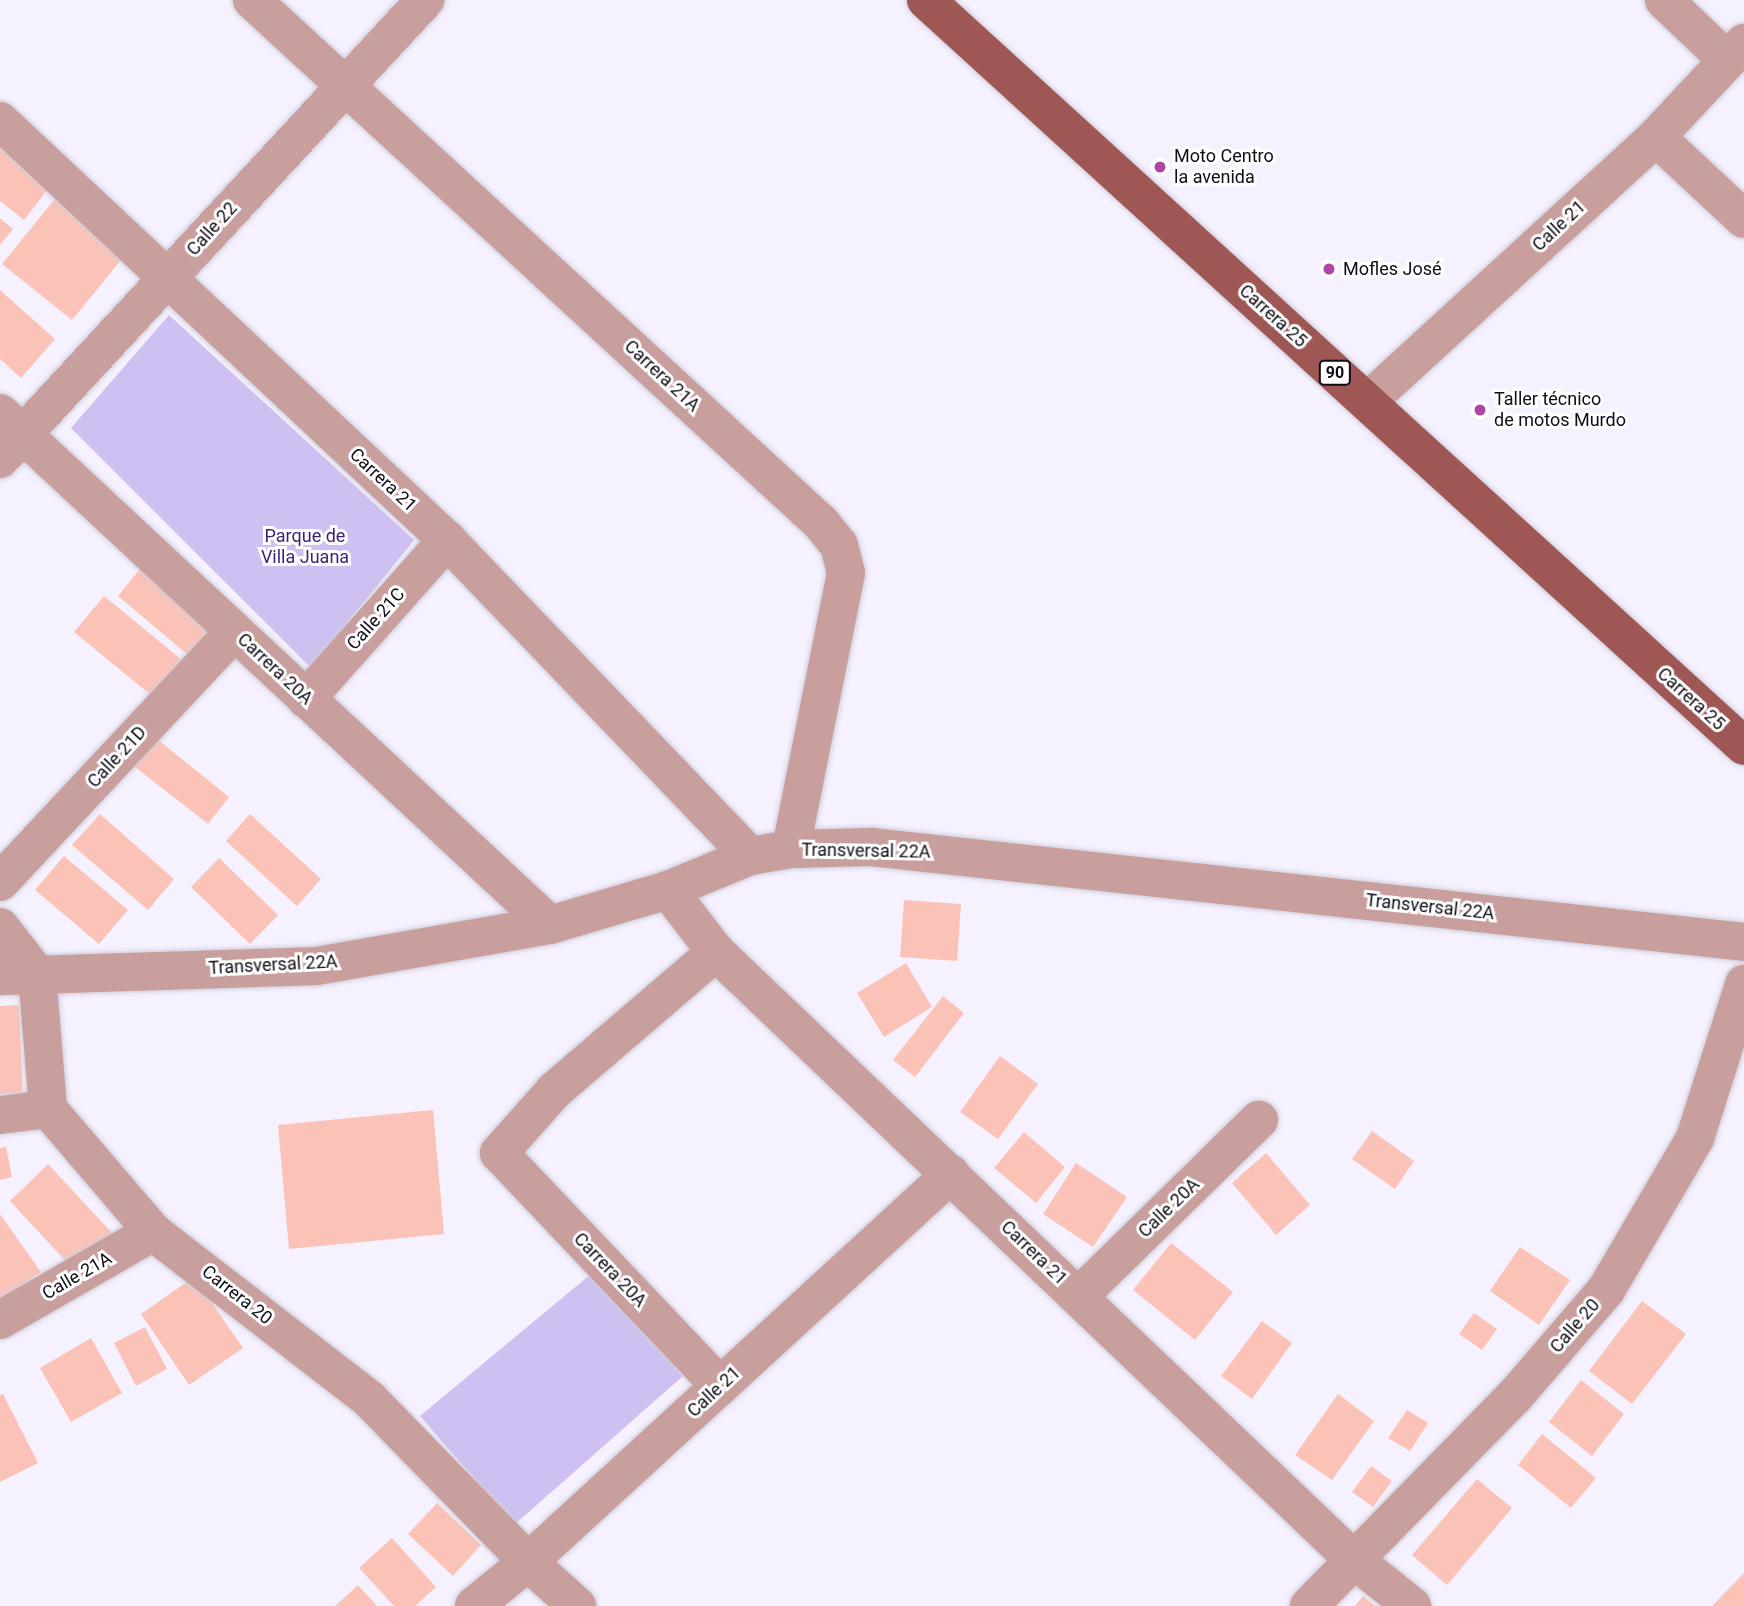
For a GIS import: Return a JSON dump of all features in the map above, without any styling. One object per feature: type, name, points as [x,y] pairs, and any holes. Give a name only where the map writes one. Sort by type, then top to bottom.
[{"type":"main road","name":"Carrera 25","points":[[926,0],[1744,746]]},
{"type":"street","name":"Carrera 21A","points":[[252,0],[346,82],[821,523],[839,545],[846,573],[791,849]]},
{"type":"street","name":"Calle 22","points":[[7,436],[169,277],[346,82],[425,0]]},
{"type":"street","points":[[1664,0],[1735,51]]},
{"type":"street","name":"Calle 21","points":[[1367,402],[1656,136],[1735,51]]},
{"type":"street","name":"Carrera 21","points":[[0,121],[447,540],[750,856]]},
{"type":"street","points":[[1656,136],[1744,219]]},
{"type":"street","name":"Carrera 20A","points":[[7,436],[234,632],[550,925]]},
{"type":"street","name":"Calle 21C","points":[[306,699],[447,540]]},
{"type":"street","name":"Calle 21D","points":[[0,882],[234,632]]},
{"type":"street","name":"Transversal 22A","points":[[18,975],[317,966],[550,925],[668,890],[750,856],[791,849],[871,847],[958,854],[1744,942]]},
{"type":"street","name":"Carrera 21","points":[[668,890],[716,952],[1352,1558],[1412,1606]]},
{"type":"street","points":[[0,927],[18,975],[48,1109],[0,1115]]},
{"type":"street","name":"Carrera 20A","points":[[716,952],[554,1091],[499,1153],[720,1386]]},
{"type":"street","name":"Calle 20","points":[[1309,1606],[1352,1558],[1514,1397],[1606,1290],[1695,1138],[1744,984]]},
{"type":"street","name":"Carrera 20","points":[[48,1109],[153,1232],[370,1400],[528,1562],[577,1606]]},
{"type":"street","name":"Calle 20A","points":[[1079,1296],[1259,1120]]},
{"type":"street","name":"Calle 21","points":[[474,1606],[528,1562],[951,1174]]},
{"type":"street","name":"Calle 21A","points":[[0,1320],[153,1232]]},
{"type":"green space","name":"Parque de Villa Juana","points":[[169,315],[414,540],[311,668],[71,428]]},
{"type":"green space","points":[[591,1274],[683,1376],[514,1525],[420,1416]]},
{"type":"building","points":[[0,145],[51,185],[24,220],[0,201]]},
{"type":"building","points":[[66,185],[135,243],[72,320],[2,264]]},
{"type":"building","points":[[0,218],[13,229],[0,245]]},
{"type":"building","points":[[0,290],[55,339],[21,378],[0,359]]},
{"type":"building","points":[[144,564],[215,624],[188,655],[118,596]]},
{"type":"building","points":[[104,596],[187,664],[157,700],[74,632]]},
{"type":"building","points":[[157,739],[229,797],[208,824],[135,767]]},
{"type":"building","points":[[100,814],[174,879],[148,910],[72,845]]},
{"type":"building","points":[[250,814],[321,879],[297,906],[226,841]]},
{"type":"building","points":[[64,856],[128,910],[99,944],[35,890]]},
{"type":"building","points":[[219,858],[278,915],[250,944],[191,887]]},
{"type":"building","points":[[904,900],[961,904],[957,961],[900,957]]},
{"type":"building","points":[[906,963],[932,1007],[884,1037],[857,993]]},
{"type":"building","points":[[943,996],[964,1013],[915,1077],[893,1060]]},
{"type":"building","points":[[19,1005],[23,1093],[0,1094],[0,1006]]},
{"type":"building","points":[[1000,1056],[1038,1084],[998,1139],[960,1112]]},
{"type":"building","points":[[433,1110],[444,1234],[289,1249],[278,1125]]},
{"type":"building","points":[[1372,1131],[1414,1161],[1395,1189],[1352,1159]]},
{"type":"building","points":[[1024,1132],[1065,1167],[1036,1203],[994,1168]]},
{"type":"building","points":[[6,1147],[12,1177],[0,1180],[0,1148]]},
{"type":"building","points":[[1266,1153],[1310,1205],[1276,1235],[1232,1183]]},
{"type":"building","points":[[1076,1163],[1127,1197],[1093,1247],[1043,1214]]},
{"type":"building","points":[[48,1164],[113,1234],[75,1271],[10,1201]]},
{"type":"building","points":[[0,1214],[41,1272],[0,1300]]},
{"type":"building","points":[[1171,1243],[1233,1292],[1195,1340],[1133,1290]]},
{"type":"building","points":[[1520,1247],[1570,1280],[1539,1325],[1490,1291]]},
{"type":"building","points":[[194,1277],[243,1348],[189,1385],[141,1314]]},
{"type":"building","points":[[1642,1301],[1686,1334],[1632,1404],[1589,1371]]},
{"type":"building","points":[[1474,1313],[1497,1329],[1482,1350],[1459,1334]]},
{"type":"building","points":[[1262,1321],[1292,1343],[1252,1399],[1221,1376]]},
{"type":"building","points":[[145,1327],[167,1369],[136,1386],[114,1343]]},
{"type":"building","points":[[91,1338],[122,1393],[71,1422],[40,1368]]},
{"type":"building","points":[[1581,1380],[1624,1414],[1592,1456],[1549,1422]]},
{"type":"building","points":[[3,1394],[38,1463],[0,1482],[0,1395]]},
{"type":"building","points":[[1338,1394],[1374,1421],[1332,1480],[1295,1455]]},
{"type":"building","points":[[1407,1410],[1428,1423],[1410,1451],[1388,1438]]},
{"type":"building","points":[[1542,1434],[1596,1478],[1571,1508],[1518,1465]]},
{"type":"building","points":[[1371,1466],[1392,1481],[1373,1507],[1352,1492]]},
{"type":"building","points":[[1477,1479],[1512,1508],[1447,1585],[1412,1555]]},
{"type":"building","points":[[437,1503],[481,1545],[453,1576],[408,1534]]},
{"type":"building","points":[[392,1538],[436,1587],[415,1606],[394,1606],[359,1568]]},
{"type":"building","points":[[1744,1573],[1744,1606],[1712,1606]]},
{"type":"building","points":[[358,1585],[377,1606],[335,1606]]},
{"type":"building","points":[[1363,1596],[1375,1606],[1355,1606]]},
{"type":"place","name":"Moto Centro la avenida","points":[[1160,167]]},
{"type":"place","name":"Mofles José","points":[[1329,269]]},
{"type":"place","name":"Taller técnico de motos Murdo","points":[[1480,410]]}]
